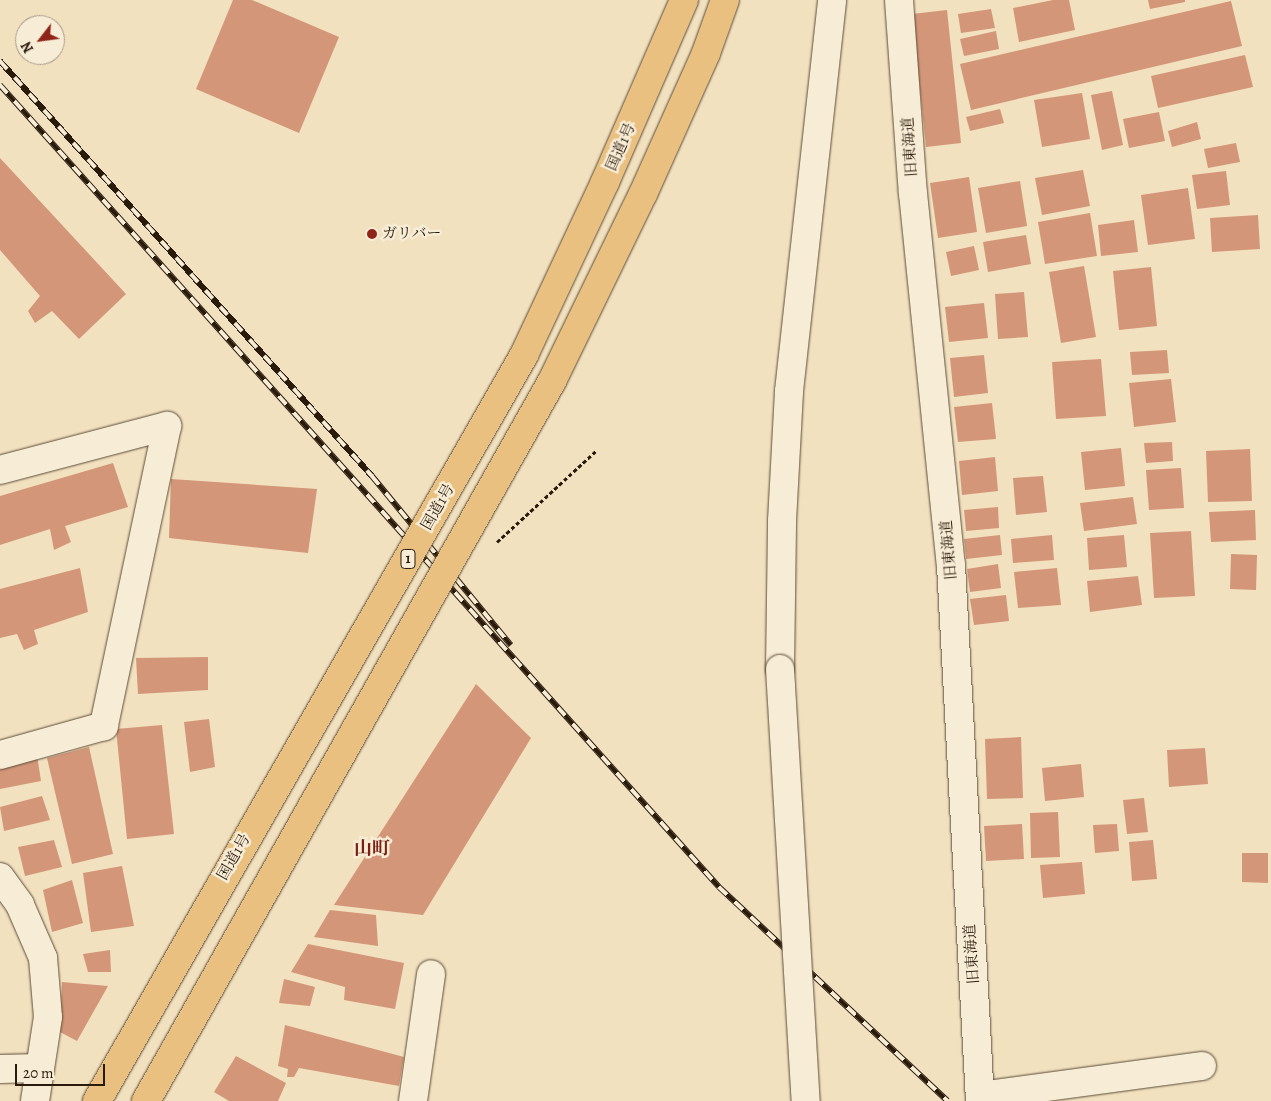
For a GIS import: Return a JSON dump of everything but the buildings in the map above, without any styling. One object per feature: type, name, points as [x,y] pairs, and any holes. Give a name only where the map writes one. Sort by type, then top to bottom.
[{"type":"highway","name":"国道1号","points":[[97,1101],[524,355],[605,182],[684,0]]},
{"type":"highway","points":[[146,1101],[552,382],[647,186],[706,53],[725,0]]},
{"type":"street","points":[[806,1101],[780,669],[782,521],[789,391],[832,0]]},
{"type":"street","name":"旧東海道","points":[[898,0],[913,193],[951,565],[980,1099]]},
{"type":"street","points":[[0,470],[167,426],[104,726],[0,755]]},
{"type":"street","points":[[0,878],[20,905],[43,958],[48,1017],[35,1101]]},
{"type":"street","points":[[414,1101],[432,974]]},
{"type":"street","points":[[980,1099],[1202,1066]]},
{"type":"street","points":[[0,1069],[40,1068]]},
{"type":"path","points":[[496,542],[597,450]]},
{"type":"railway","points":[[0,61],[372,476],[511,645]]},
{"type":"railway","points":[[0,85],[719,887],[948,1101]]},
{"type":"place","name":"ガリバー","points":[[372,234]]},
{"type":"district","name":"山町","points":[[372,848]]}]
